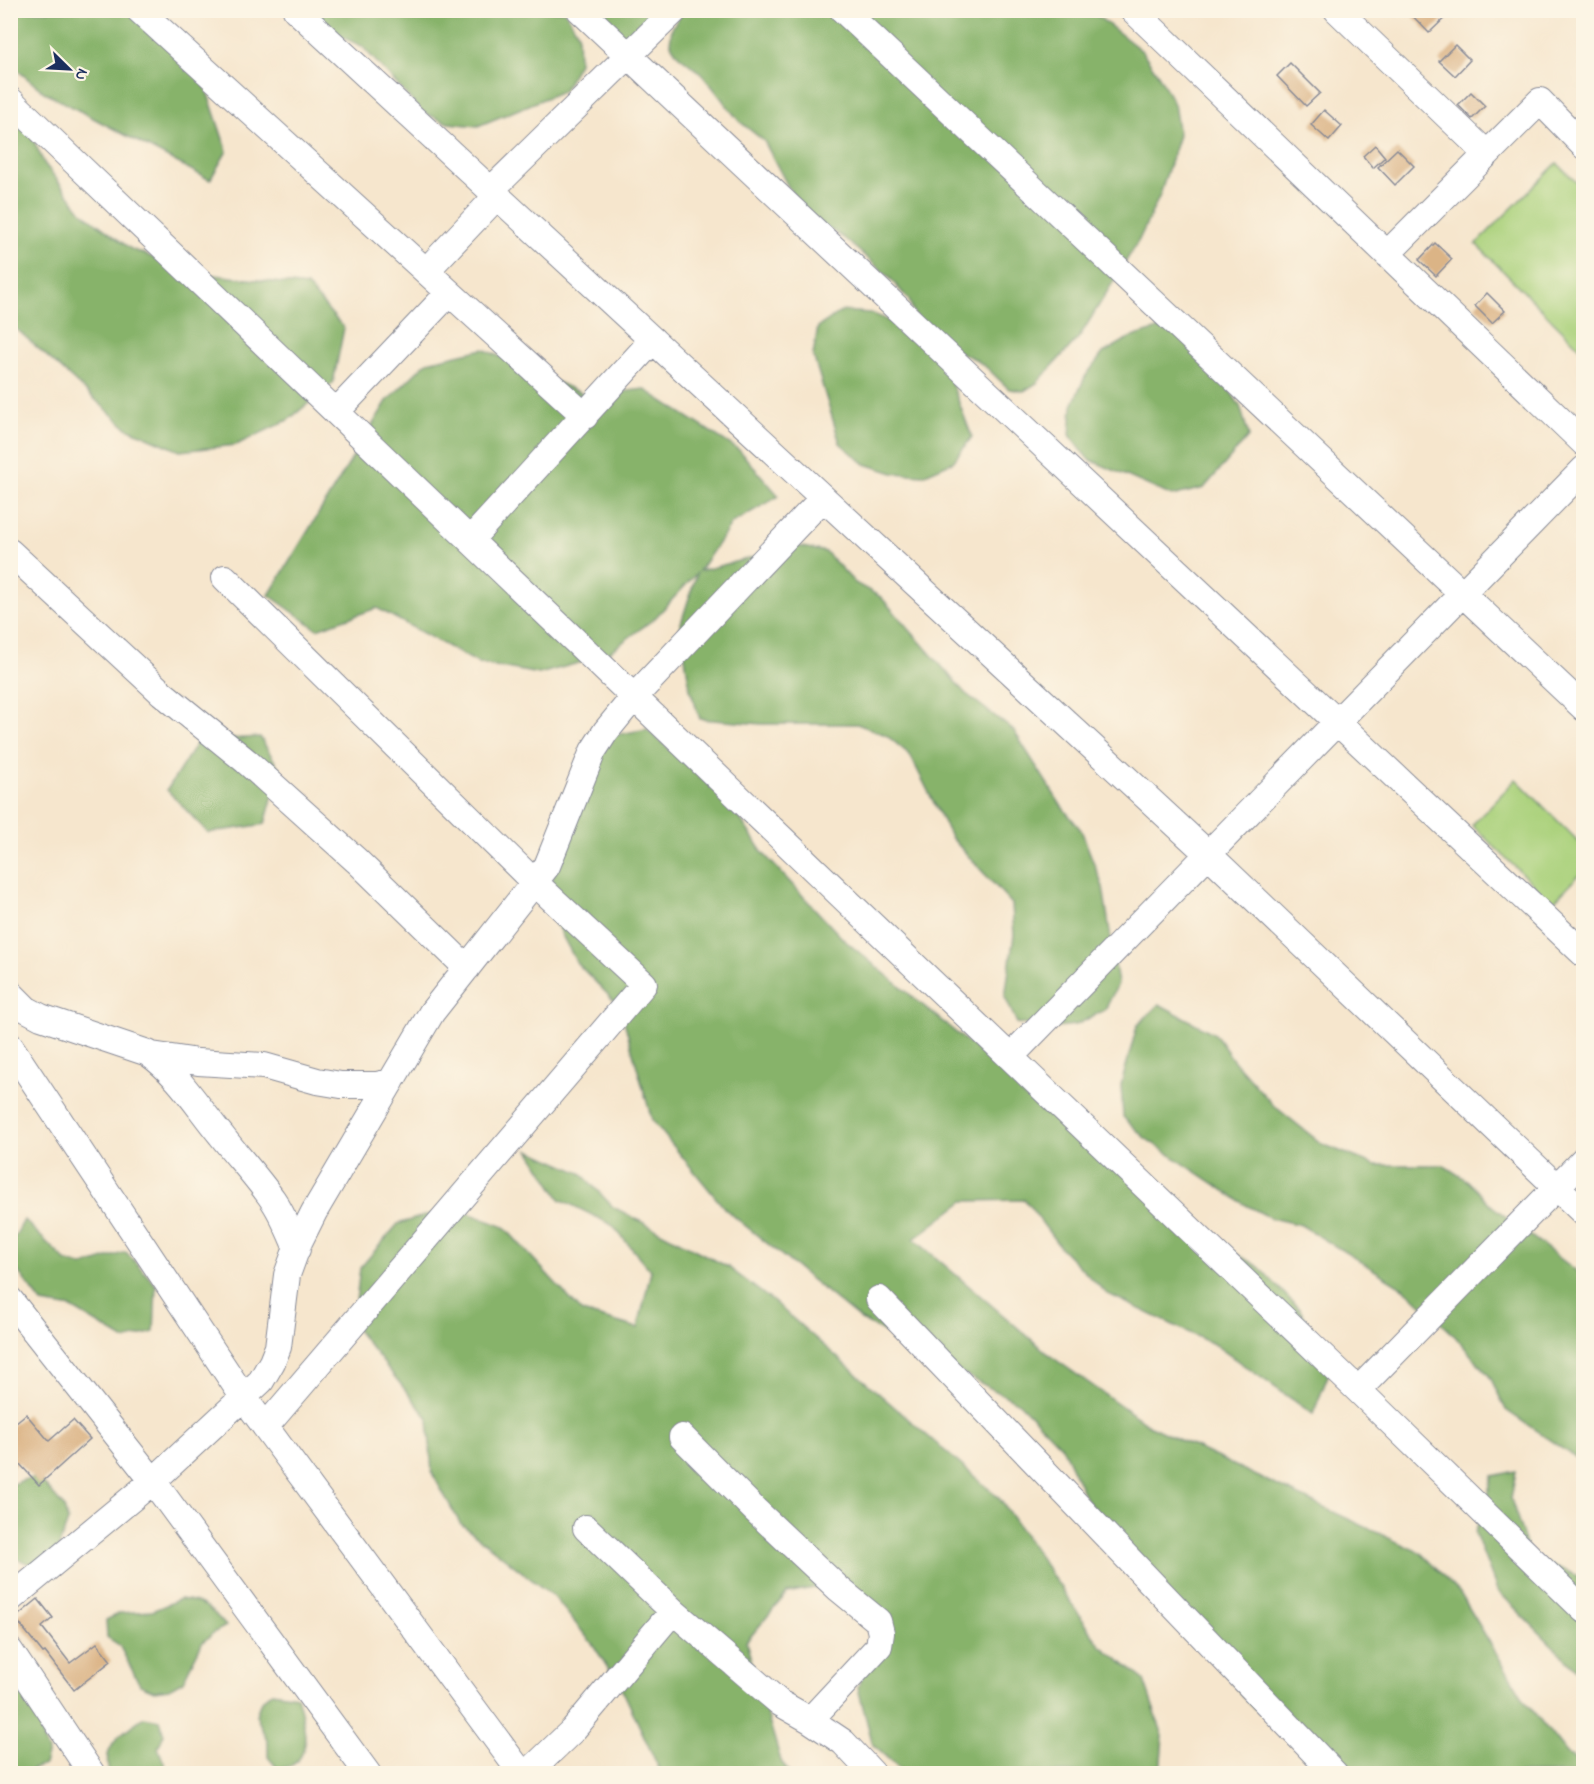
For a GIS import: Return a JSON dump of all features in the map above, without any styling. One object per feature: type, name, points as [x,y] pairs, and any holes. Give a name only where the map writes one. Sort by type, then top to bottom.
[{"type":"street","points":[[139,10],[585,416]]},
{"type":"street","points":[[296,10],[1208,854],[1584,1213]]},
{"type":"street","points":[[580,10],[1584,954]]},
{"type":"street","points":[[426,271],[494,193],[675,10]]},
{"type":"street","points":[[843,10],[1584,708]]},
{"type":"street","points":[[1134,10],[1584,443]]},
{"type":"street","points":[[1337,10],[1487,154]]},
{"type":"street","points":[[10,100],[1358,1390],[1584,1610]]},
{"type":"street","points":[[1387,254],[1540,101],[1584,146]]},
{"type":"street","points":[[336,412],[449,293]]},
{"type":"street","points":[[470,540],[653,340]]},
{"type":"street","points":[[1010,1057],[1584,469]]},
{"type":"street","points":[[10,1599],[153,1481],[261,1381],[278,1347],[287,1275],[314,1212],[432,1012],[547,866],[593,751],[634,697],[823,498]]},
{"type":"street","points":[[10,552],[162,693],[246,761],[349,854],[467,968]]},
{"type":"street","points":[[225,578],[534,882],[644,984],[266,1426]]},
{"type":"street","points":[[10,993],[26,1009],[41,1017],[150,1055],[198,1062],[264,1066],[341,1085],[377,1085],[391,1082]]},
{"type":"street","points":[[10,1046],[244,1398],[524,1773],[572,1731],[673,1611]]},
{"type":"street","points":[[150,1055],[181,1083],[273,1200],[297,1250]]},
{"type":"street","points":[[1358,1390],[1584,1159]]},
{"type":"street","points":[[879,1299],[1335,1773]]},
{"type":"street","points":[[10,1300],[153,1481],[368,1773]]},
{"type":"street","points":[[682,1437],[839,1589],[878,1620],[881,1633],[879,1646],[810,1720]]},
{"type":"street","points":[[586,1528],[673,1611],[780,1703],[843,1742],[873,1773]]},
{"type":"street","points":[[10,1651],[92,1773]]},
{"type":"green space","points":[[11,11],[138,11],[204,82],[227,151],[210,180],[44,92],[11,65]]},
{"type":"green space","points":[[294,11],[565,11],[578,33],[579,63],[563,91],[478,126],[448,123],[422,112],[362,46],[308,22]]},
{"type":"green space","points":[[599,11],[651,11],[652,26],[624,36]]},
{"type":"green space","points":[[683,11],[1091,11],[1142,51],[1174,104],[1179,135],[1160,195],[1139,240],[1080,336],[1037,383],[1024,391],[1009,389],[975,359],[946,346],[914,314],[909,300],[889,277],[844,238],[801,211],[764,141],[739,121],[703,75],[678,55],[670,43],[672,28]]},
{"type":"green space","points":[[11,104],[20,111],[44,163],[82,212],[131,249],[190,272],[307,286],[344,328],[333,383],[288,420],[236,445],[180,451],[127,428],[11,324]]},
{"type":"green space","points":[[1557,163],[1583,189],[1583,351],[1476,244]]},
{"type":"green space","points":[[842,311],[871,313],[899,325],[944,363],[972,437],[953,462],[923,475],[893,473],[865,464],[840,443],[813,355],[818,327]]},
{"type":"green space","points":[[1158,329],[1187,332],[1240,406],[1249,436],[1204,488],[1172,496],[1088,459],[1070,435],[1072,406],[1085,377],[1103,353],[1129,338]]},
{"type":"green space","points":[[483,349],[588,396],[644,389],[739,450],[779,496],[732,523],[699,571],[798,546],[826,552],[855,583],[881,597],[965,693],[1014,731],[1062,807],[1081,830],[1103,887],[1118,984],[1105,1010],[1076,1025],[1046,1028],[1017,1023],[1005,997],[1014,935],[1012,904],[951,837],[910,755],[886,735],[857,724],[762,724],[700,719],[690,689],[680,626],[697,573],[655,618],[604,656],[539,674],[478,663],[377,608],[317,629],[269,595],[387,401],[427,362]]},
{"type":"green space","points":[[647,729],[730,803],[762,852],[843,939],[983,1055],[1081,1124],[1159,1209],[1259,1267],[1300,1310],[1334,1360],[1313,1414],[1215,1345],[1106,1293],[1060,1247],[1025,1200],[964,1201],[914,1239],[1052,1357],[1150,1426],[1421,1553],[1460,1593],[1525,1701],[1567,1754],[1583,1763],[1583,1773],[1348,1773],[1250,1705],[1086,1499],[1062,1447],[1019,1403],[861,1320],[725,1209],[652,1120],[620,1007],[577,963],[548,909],[566,790],[588,740]]},
{"type":"green space","points":[[260,737],[280,770],[265,824],[208,833],[167,790],[198,741]]},
{"type":"green space","points":[[1516,779],[1583,846],[1583,871],[1552,903],[1472,825]]},
{"type":"green space","points":[[1159,1004],[1215,1034],[1233,1060],[1273,1105],[1322,1144],[1375,1165],[1443,1165],[1468,1181],[1492,1206],[1583,1276],[1583,1463],[1506,1410],[1490,1377],[1453,1334],[1405,1289],[1301,1225],[1271,1218],[1246,1205],[1145,1138],[1123,1117],[1121,1085],[1137,1026]]},
{"type":"green space","points":[[529,1150],[581,1173],[613,1207],[728,1267],[775,1303],[999,1498],[1100,1645],[1144,1680],[1163,1736],[1160,1773],[904,1773],[873,1745],[858,1688],[872,1635],[845,1582],[787,1593],[746,1642],[781,1761],[789,1773],[661,1773],[625,1695],[594,1646],[555,1598],[460,1523],[432,1473],[428,1418],[353,1325],[360,1268],[398,1224],[453,1207],[504,1227],[582,1312],[638,1328],[651,1271],[612,1225],[560,1199]]},
{"type":"green space","points":[[24,1220],[67,1262],[83,1266],[126,1252],[156,1285],[154,1332],[125,1340],[72,1308],[42,1303],[11,1262],[11,1244]]},
{"type":"green space","points":[[1516,1471],[1511,1499],[1530,1556],[1583,1578],[1583,1676],[1497,1590],[1475,1533],[1493,1476]]},
{"type":"green space","points":[[39,1478],[64,1507],[68,1521],[58,1549],[34,1566],[11,1556],[11,1485],[23,1480]]},
{"type":"green space","points":[[180,1599],[206,1606],[226,1626],[213,1633],[202,1643],[183,1681],[169,1689],[154,1691],[140,1685],[119,1645],[107,1637],[106,1620],[120,1613],[152,1611]]},
{"type":"green space","points":[[10,1670],[48,1724],[42,1737],[48,1751],[44,1765],[23,1773],[11,1773]]},
{"type":"green space","points":[[272,1692],[297,1696],[305,1733],[303,1751],[299,1759],[291,1766],[278,1769],[268,1757],[268,1743],[256,1715],[261,1701]]},
{"type":"green space","points":[[144,1717],[159,1720],[164,1734],[158,1748],[168,1773],[109,1773],[107,1763],[111,1746]]},
{"type":"building","points":[[1407,10],[1453,10],[1429,33]]},
{"type":"building","points":[[1455,45],[1470,60],[1455,76],[1439,61]]},
{"type":"building","points":[[1290,63],[1320,93],[1306,106],[1277,76]]},
{"type":"building","points":[[1471,92],[1485,106],[1472,119],[1458,105]]},
{"type":"building","points":[[1324,110],[1342,126],[1329,141],[1311,125]]},
{"type":"building","points":[[1375,145],[1385,157],[1373,168],[1363,156]]},
{"type":"building","points":[[1397,149],[1414,166],[1395,185],[1378,167]]},
{"type":"building","points":[[1435,243],[1452,259],[1436,276],[1419,260]]},
{"type":"building","points":[[1487,293],[1505,311],[1492,323],[1475,306]]},
{"type":"building","points":[[26,1414],[49,1441],[73,1420],[90,1439],[39,1485],[18,1462],[10,1469],[10,1427]]},
{"type":"building","points":[[38,1599],[53,1618],[42,1627],[70,1663],[97,1643],[111,1661],[74,1690],[15,1618]]}]
